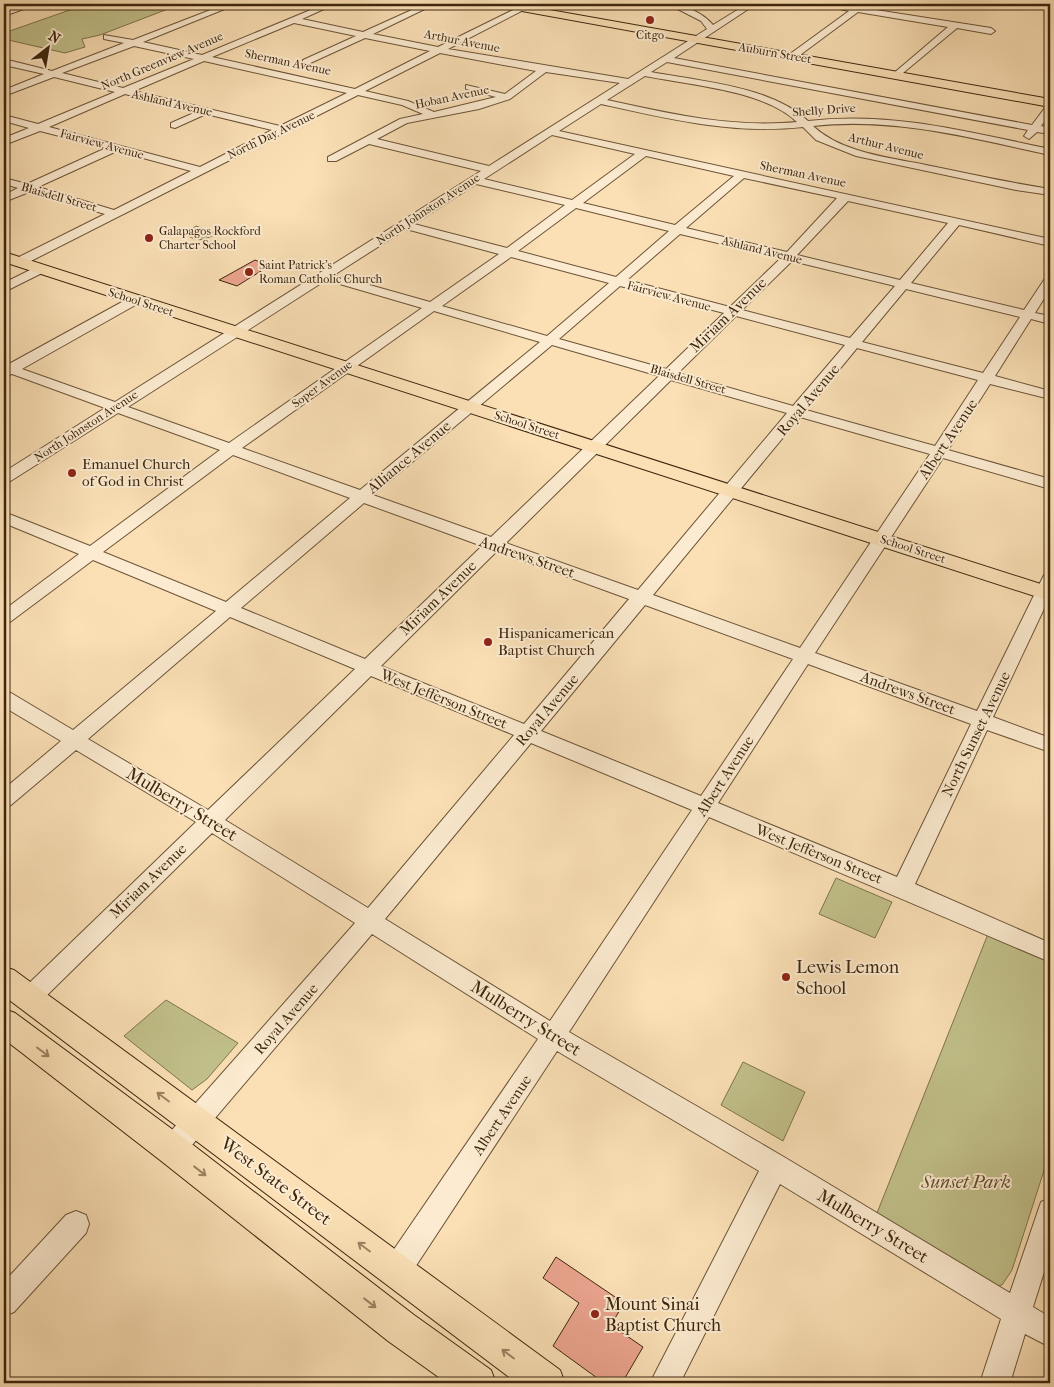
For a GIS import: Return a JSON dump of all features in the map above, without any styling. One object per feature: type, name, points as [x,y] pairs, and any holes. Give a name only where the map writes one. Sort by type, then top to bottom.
[{"type":"main road","name":"Auburn Street","points":[[500,4],[527,6],[696,39],[1050,103]]},
{"type":"main road","name":"School Street","points":[[11,259],[345,368],[883,539],[1048,588]]},
{"type":"main road","name":"West State Street","points":[[16,988],[547,1383]]},
{"type":"main road","points":[[4,1022],[172,1149],[401,1328],[478,1383]]},
{"type":"street","points":[[4,14],[34,4]]},
{"type":"street","points":[[4,93],[233,4]]},
{"type":"street","name":"North Greenview Avenue","points":[[4,142],[331,4]]},
{"type":"street","points":[[306,62],[431,4]]},
{"type":"street","points":[[672,4],[704,19],[712,29]]},
{"type":"street","name":"North Johnston Avenue","points":[[4,479],[752,4]]},
{"type":"street","points":[[822,4],[991,31]]},
{"type":"street","name":"North Day Avenue","points":[[11,259],[114,213],[283,130],[527,6]]},
{"type":"street","points":[[794,56],[857,9]]},
{"type":"street","name":"Arthur Avenue","points":[[292,20],[486,60],[547,67],[629,82]]},
{"type":"street","points":[[897,75],[955,25]]},
{"type":"street","name":"Sherman Avenue","points":[[107,37],[405,103],[431,114]]},
{"type":"street","points":[[667,59],[1050,131]]},
{"type":"street","name":"Ashland Avenue","points":[[4,62],[283,130]]},
{"type":"street","name":"Hoban Avenue","points":[[332,159],[404,121],[431,114],[479,106],[507,97],[547,67]]},
{"type":"street","name":"Arthur Avenue","points":[[642,73],[759,97],[784,108],[805,123],[820,138],[860,154],[1016,187],[1050,192]]},
{"type":"street","points":[[469,87],[507,97]]},
{"type":"street","name":"Shelly Drive","points":[[598,101],[699,122],[743,126],[748,133],[757,136],[763,133],[762,127],[844,119],[863,120],[904,124],[1050,152]]},
{"type":"street","points":[[1020,146],[1050,107]]},
{"type":"street","points":[[175,125],[205,111]]},
{"type":"street","name":"Fairview Avenue","points":[[4,118],[200,170]]},
{"type":"street","name":"Sherman Avenue","points":[[551,132],[1050,242]]},
{"type":"street","points":[[367,140],[490,170]]},
{"type":"street","points":[[4,199],[116,148]]},
{"type":"street","name":"Soper Avenue","points":[[4,618],[94,553],[231,449],[508,253],[643,153]]},
{"type":"street","name":"Alliance Avenue","points":[[4,800],[361,497],[550,340],[742,174]]},
{"type":"street","name":"Ashland Avenue","points":[[474,180],[1050,320]]},
{"type":"street","name":"Blaisdell Street","points":[[4,181],[114,213]]},
{"type":"street","name":"Miriam Avenue","points":[[16,988],[210,821],[669,374],[730,312],[789,257],[845,197]]},
{"type":"street","name":"Royal Avenue","points":[[172,1149],[370,922],[730,490],[904,286],[956,221]]},
{"type":"street","name":"Fairview Avenue","points":[[404,225],[1050,395]]},
{"type":"street","points":[[4,288],[40,269]]},
{"type":"street","name":"Blaisdell Street","points":[[325,276],[939,450],[1050,484]]},
{"type":"street","name":"Albert Avenue","points":[[396,1271],[883,539],[939,450],[989,379],[1050,280]]},
{"type":"street","points":[[6,370],[135,300]]},
{"type":"street","name":"Andrews Street","points":[[6,370],[231,449],[493,546],[641,597],[1050,745]]},
{"type":"street","name":"West Jefferson Street","points":[[4,517],[94,553],[365,668],[902,888],[1050,953]]},
{"type":"street","name":"North Sunset Avenue","points":[[902,888],[1048,588]]},
{"type":"street","name":"Mulberry Street","points":[[4,698],[210,821],[554,1036],[775,1166],[1050,1333]]},
{"type":"street","points":[[665,1383],[775,1166]]},
{"type":"street","points":[[995,1383],[1050,1211]]},
{"type":"street","points":[[4,1302],[76,1224]]},
{"type":"green space","points":[[87,4],[181,4],[100,35],[82,39],[85,47],[65,53],[4,39],[4,33]]},
{"type":"green space","points":[[196,226],[217,234],[200,240],[185,234]]},
{"type":"green space","points":[[836,878],[892,902],[875,938],[819,914]]},
{"type":"green space","name":"Sunset Park","points":[[988,934],[1050,960],[1050,1152],[1012,1270],[1002,1285],[995,1286],[877,1213]]},
{"type":"green space","points":[[166,1000],[238,1043],[207,1079],[192,1090],[124,1036]]},
{"type":"green space","points":[[743,1062],[805,1092],[783,1141],[721,1105]]},
{"type":"building","name":"Saint Patrick's Roman Catholic Church","points":[[255,260],[269,266],[237,286],[219,280]]},
{"type":"building","name":"Mount Sinai Baptist Church","points":[[556,1257],[624,1303],[611,1325],[643,1347],[622,1383],[604,1383],[553,1346],[579,1303],[543,1278]]},
{"type":"place","name":"Citgo","points":[[650,20]]},
{"type":"place","name":"Galapagos Rockford Charter School","points":[[149,238]]},
{"type":"place","name":"Saint Patrick's Roman Catholic Church","points":[[249,272]]},
{"type":"place","name":"Emanuel Church of God in Christ","points":[[72,473]]},
{"type":"place","name":"Hispanicamerican Baptist Church","points":[[488,642]]},
{"type":"place","name":"Lewis Lemon School","points":[[786,977]]},
{"type":"place","name":"Mount Sinai Baptist Church","points":[[595,1314]]}]
